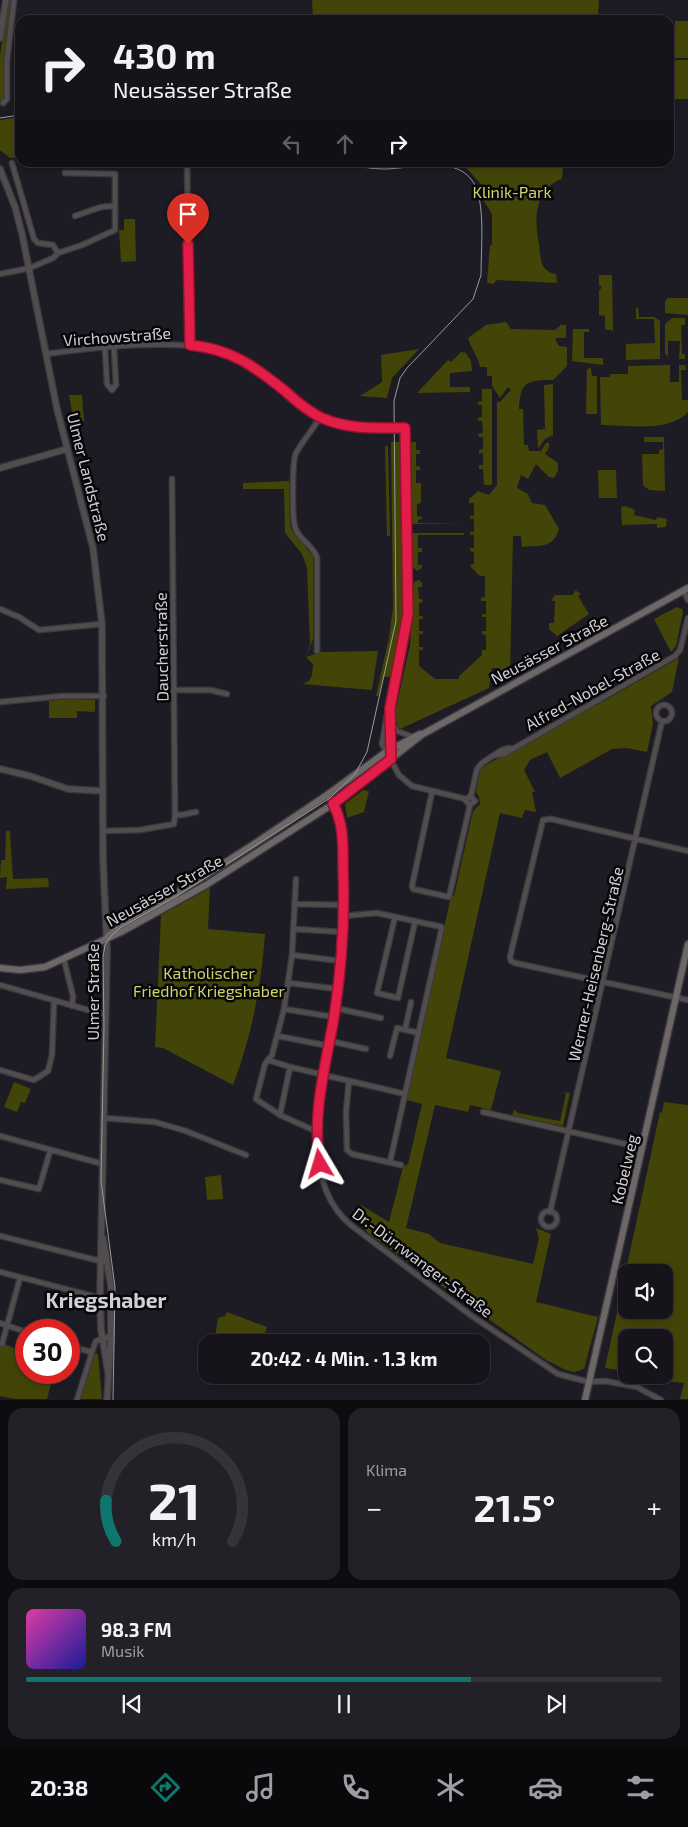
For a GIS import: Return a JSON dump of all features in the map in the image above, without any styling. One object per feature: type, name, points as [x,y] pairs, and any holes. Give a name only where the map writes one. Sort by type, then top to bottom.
[{"type":"main road","name":"Neusässer Straße","points":[[106,939],[206,885],[333,804],[423,734],[686,590]]},
{"type":"main road","name":"Neusässer Straße","points":[[106,939],[119,925],[201,878],[327,795],[388,751],[413,737],[423,734]]},
{"type":"main road","points":[[0,968],[29,969],[45,967],[64,960],[106,939]]},
{"type":"main road","name":"Kobelweg","points":[[585,1400],[688,944]]},
{"type":"street","points":[[0,38],[6,0]]},
{"type":"street","points":[[3,103],[6,99],[7,60],[14,0]]},
{"type":"street","points":[[12,163],[34,239],[38,243],[53,245],[58,252]]},
{"type":"street","points":[[187,167],[190,345]]},
{"type":"street","name":"Ulmer Landstraße","points":[[0,169],[16,207],[67,449],[92,548],[102,624],[104,696]]},
{"type":"street","points":[[0,274],[30,268],[53,258],[58,252],[82,245],[115,230],[115,174],[65,173]]},
{"type":"street","points":[[75,216],[101,207],[114,206]]},
{"type":"street","name":"Virchowstraße","points":[[46,354],[114,348],[190,345],[210,348],[238,356],[320,417],[341,425],[366,429],[405,428],[408,614],[390,708]]},
{"type":"street","points":[[105,349],[107,384],[112,390],[116,385],[114,348]]},
{"type":"street","points":[[317,651],[317,558],[313,549],[298,533],[294,525],[293,481],[295,455],[320,417]]},
{"type":"street","points":[[0,468],[67,449]]},
{"type":"street","name":"Daucherstraße","points":[[172,479],[173,690],[176,814]]},
{"type":"street","points":[[686,590],[688,600]]},
{"type":"street","points":[[0,607],[39,630],[102,624]]},
{"type":"street","name":"Alfred-Nobel-Straße","points":[[470,805],[475,801],[471,796],[477,769],[482,763],[502,750],[510,748],[679,654],[688,618]]},
{"type":"street","points":[[173,690],[210,690],[227,694]]},
{"type":"street","points":[[0,702],[63,696],[104,696]]},
{"type":"street","name":"Ulmer Straße","points":[[104,696],[103,831],[106,1015],[100,1298],[102,1339],[108,1372]]},
{"type":"street","points":[[388,751],[390,708]]},
{"type":"street","points":[[390,708],[382,740],[399,775],[407,783],[432,792],[466,799],[471,796]]},
{"type":"street","points":[[389,716],[397,731],[413,737]]},
{"type":"street","name":"Werner-Heisenberg-Straße","points":[[550,1212],[662,721]]},
{"type":"street","points":[[0,769],[30,776],[68,789],[103,791]]},
{"type":"street","points":[[432,792],[412,886],[416,890],[449,897],[470,805],[466,799]]},
{"type":"street","name":"Dr.-Dürrwanger-Straße","points":[[327,795],[333,804],[341,826],[344,916],[338,989],[317,1110],[317,1129],[318,1150],[324,1180],[345,1220],[469,1314],[558,1374],[589,1382],[605,1381],[637,1387],[661,1400]]},
{"type":"street","points":[[103,831],[140,830],[174,824],[176,814],[181,816],[196,812]]},
{"type":"street","points":[[688,851],[546,819],[541,822],[511,961],[603,983],[688,1000]]},
{"type":"street","points":[[296,879],[289,982],[278,1036],[272,1055],[265,1064],[256,1101],[280,1115],[311,1129],[317,1129]]},
{"type":"street","points":[[294,904],[344,905]]},
{"type":"street","points":[[344,916],[377,912],[442,927],[390,1162]]},
{"type":"street","points":[[395,917],[378,993],[398,998],[415,922]]},
{"type":"street","points":[[293,929],[343,932]]},
{"type":"street","points":[[292,955],[341,961]]},
{"type":"street","points":[[64,960],[73,996],[72,1006]]},
{"type":"street","points":[[289,982],[338,989]]},
{"type":"street","points":[[0,985],[106,1015]]},
{"type":"street","points":[[0,1070],[34,1080],[46,1074],[50,1064],[54,1001]]},
{"type":"street","points":[[405,1030],[411,1002]]},
{"type":"street","points":[[335,1008],[382,1018]]},
{"type":"street","points":[[284,1009],[334,1017]]},
{"type":"street","points":[[390,1056],[397,1028],[419,1033]]},
{"type":"street","points":[[278,1036],[366,1049]]},
{"type":"street","points":[[268,1060],[405,1094]]},
{"type":"street","points":[[280,1115],[290,1067]]},
{"type":"street","points":[[349,1081],[346,1112],[347,1150],[352,1154],[401,1165]]},
{"type":"street","points":[[483,1112],[643,1148]]},
{"type":"street","points":[[104,1118],[155,1122],[186,1131],[246,1155]]},
{"type":"street","points":[[0,1136],[103,1164]]},
{"type":"street","points":[[0,1180],[39,1189],[50,1151]]},
{"type":"street","name":"Ulmer Straße","points":[[102,1228],[111,1286],[111,1336],[107,1400]]},
{"type":"street","points":[[0,1236],[100,1262],[108,1262]]},
{"type":"street","points":[[0,1272],[100,1298]]},
{"type":"street","points":[[2,1344],[20,1278]]},
{"type":"street","points":[[0,1324],[15,1329]]},
{"type":"street","points":[[77,1400],[96,1341],[111,1336]]},
{"type":"street","points":[[80,1349],[91,1352]]},
{"type":"green space","points":[[9,0],[12,0],[5,53],[4,99],[0,103],[0,55]]},
{"type":"green space","points":[[312,0],[599,0],[598,15],[313,15]]},
{"type":"green space","points":[[675,21],[688,21],[688,58],[675,58]]},
{"type":"green space","points":[[675,60],[688,60],[688,99],[675,99]]},
{"type":"green space","points":[[15,118],[15,158],[10,158],[0,150],[0,120]]},
{"type":"green space","name":"Klinik-Park","points":[[466,167],[565,167],[563,168],[562,179],[553,183],[541,197],[537,215],[537,235],[542,263],[546,270],[556,274],[557,283],[496,280],[494,284],[487,283],[490,245],[492,245],[492,214],[484,201],[480,183]]},
{"type":"green space","points":[[124,219],[135,219],[136,261],[121,262],[119,230],[124,230]]},
{"type":"green space","points":[[599,275],[612,275],[613,331],[605,329],[605,316],[599,315],[599,291],[602,287],[599,285]]},
{"type":"green space","points":[[668,298],[688,298],[688,315],[665,313],[665,301]]},
{"type":"green space","points":[[638,307],[639,317],[654,317],[660,321],[660,359],[626,360],[626,344],[655,343],[654,319],[636,319],[636,308]]},
{"type":"green space","points":[[672,318],[685,318],[685,325],[681,325],[682,354],[685,354],[685,359],[679,359],[680,341],[668,341],[668,357],[665,353],[665,324]]},
{"type":"green space","points":[[506,322],[511,329],[555,330],[561,325],[566,325],[566,338],[556,338],[556,341],[559,346],[567,347],[567,366],[553,380],[527,384],[521,393],[519,409],[523,409],[524,445],[528,445],[529,451],[541,451],[546,443],[549,443],[549,448],[545,454],[558,463],[558,471],[554,478],[549,477],[536,464],[528,479],[521,475],[517,488],[528,494],[532,503],[545,505],[559,529],[553,540],[540,546],[522,547],[521,536],[513,536],[510,675],[502,679],[499,668],[492,668],[489,688],[400,729],[394,718],[410,645],[414,582],[419,580],[422,583],[422,587],[418,587],[419,599],[422,599],[423,602],[419,603],[419,616],[423,616],[423,619],[419,619],[419,631],[423,631],[423,634],[419,634],[419,647],[423,647],[423,650],[419,650],[419,666],[435,679],[459,679],[459,676],[482,655],[482,650],[486,650],[486,635],[482,634],[482,631],[486,631],[486,617],[482,617],[482,614],[486,614],[486,601],[481,601],[481,598],[485,597],[485,576],[480,576],[470,565],[474,564],[474,552],[470,551],[470,548],[474,548],[474,535],[470,535],[470,532],[474,532],[474,519],[470,519],[470,516],[474,516],[474,503],[469,503],[469,499],[478,491],[489,495],[497,485],[497,402],[500,402],[511,390],[508,387],[500,398],[492,386],[492,376],[487,376],[487,367],[480,367],[468,338],[486,325]]},
{"type":"green space","points":[[573,329],[589,329],[589,332],[584,332],[584,358],[603,358],[603,365],[572,361]]},
{"type":"green space","points":[[419,349],[392,378],[387,398],[360,396],[382,382],[381,355]]},
{"type":"green space","points":[[461,352],[466,353],[471,361],[472,371],[450,373],[450,387],[470,387],[470,392],[417,393],[448,360],[451,362]]},
{"type":"green space","points":[[670,365],[670,382],[679,382],[679,365],[685,365],[686,370],[681,370],[682,400],[688,400],[688,412],[680,419],[670,423],[647,426],[601,425],[600,377],[610,377],[610,374],[628,374],[628,366]]},
{"type":"green space","points":[[591,368],[592,376],[597,376],[597,414],[586,414],[587,369]]},
{"type":"green space","points":[[553,384],[553,435],[545,439],[538,449],[537,430],[545,429],[544,385]]},
{"type":"green space","points":[[482,389],[492,389],[492,485],[484,485],[483,469],[479,469],[479,465],[483,465],[483,453],[479,453],[479,450],[483,449],[483,437],[479,437],[478,434],[483,433],[482,421],[478,421],[478,418],[482,417],[482,405],[478,405],[478,402],[482,401]]},
{"type":"green space","points":[[69,395],[82,395],[84,421],[74,423]]},
{"type":"green space","points":[[644,437],[664,437],[665,491],[649,490],[643,485],[642,454],[659,454],[659,450],[663,449],[663,442],[644,442]]},
{"type":"green space","points":[[391,442],[402,442],[403,611],[392,674],[389,677],[383,677],[379,696],[376,696],[389,638],[393,607]]},
{"type":"green space","points":[[411,442],[416,442],[416,450],[420,450],[420,454],[416,454],[416,466],[420,467],[420,470],[416,470],[416,483],[421,483],[421,503],[417,504],[417,516],[422,517],[422,519],[418,520],[418,523],[462,524],[412,524]]},
{"type":"green space","points":[[385,446],[388,446],[390,536],[387,536]]},
{"type":"green space","points":[[598,470],[616,470],[617,498],[599,498]]},
{"type":"green space","points":[[289,481],[290,525],[292,531],[313,556],[313,639],[306,657],[310,644],[307,568],[302,554],[285,533],[284,489],[243,489],[243,483]]},
{"type":"green space","points":[[625,506],[635,510],[634,515],[656,520],[657,517],[667,519],[666,527],[657,528],[657,524],[622,525],[621,507]]},
{"type":"green space","points":[[412,533],[464,533],[464,535],[418,535],[418,548],[422,548],[422,552],[418,552],[418,565],[422,565],[422,568],[417,571],[413,567]]},
{"type":"green space","points":[[575,590],[581,594],[578,596],[589,614],[557,636],[549,629],[549,623],[554,623],[555,601],[551,601],[555,595],[573,595]]},
{"type":"green space","points":[[677,607],[682,609],[683,612],[676,646],[671,652],[654,619]]},
{"type":"green space","points":[[378,651],[372,690],[302,684],[310,679],[312,674],[313,664],[306,657],[321,652]]},
{"type":"green space","points":[[679,658],[672,692],[651,706],[653,724],[647,752],[627,748],[612,749],[560,778],[547,752],[530,760],[524,770],[535,792],[532,792],[536,812],[525,810],[522,818],[500,813],[446,1058],[501,1071],[491,1110],[470,1105],[468,1112],[435,1105],[406,1228],[429,1234],[440,1243],[533,1264],[539,1238],[536,1228],[551,1234],[536,1302],[598,1317],[584,1369],[574,1372],[546,1360],[369,1234],[354,1217],[361,1205],[389,1222],[403,1167],[408,1164],[422,1104],[406,1100],[451,896],[454,896],[473,811],[480,804],[476,792],[480,771],[484,766],[539,735],[553,730],[553,727],[575,717],[579,713],[604,701]]},
{"type":"green space","points":[[67,699],[95,700],[95,712],[77,711],[77,718],[49,718],[49,701]]},
{"type":"green space","points":[[363,790],[369,791],[364,812],[347,818],[345,804]]},
{"type":"green space","points":[[6,831],[10,831],[13,879],[48,878],[49,887],[6,889],[7,877],[0,878],[1,860],[5,860]]},
{"type":"green space","name":"Katholischer Friedhof Kriegshaber","points":[[210,888],[208,929],[265,934],[255,1011],[233,1085],[163,1048],[155,1047],[161,915]]},
{"type":"green space","points":[[14,1082],[31,1089],[25,1103],[21,1102],[17,1112],[4,1107]]},
{"type":"green space","points":[[563,1092],[570,1093],[563,1126],[512,1116],[514,1109],[518,1113],[560,1121],[566,1093]]},
{"type":"green space","points":[[664,1102],[688,1105],[688,1399],[680,1399],[684,1383],[673,1382],[673,1329],[618,1329],[618,1370],[605,1368],[618,1307],[618,1319],[673,1319],[673,1264],[627,1264],[660,1112],[662,1113]]},
{"type":"green space","points":[[221,1175],[223,1199],[207,1200],[205,1177]]},
{"type":"green space","points":[[227,1312],[267,1327],[265,1334],[216,1334],[218,1318],[225,1316]]},
{"type":"green space","points":[[0,1342],[15,1348],[15,1384],[51,1384],[47,1399],[15,1399],[0,1396]]},
{"type":"green space","points":[[94,1353],[98,1354],[102,1399],[80,1399]]},
{"type":"tram line","points":[[0,118],[15,116]]},
{"type":"tram line","points":[[365,167],[381,169],[408,167]]},
{"type":"tram line","points":[[113,1400],[115,1287],[101,1181],[104,1026],[103,957],[105,945],[120,928],[177,896],[330,798],[355,774],[367,752],[396,621],[394,401],[400,378],[407,368],[473,299],[481,275],[482,226],[479,197],[473,183],[465,173],[450,167]]},
{"type":"district","name":"Kriegshaber","points":[[106,1299]]},
{"type":"route","points":[[188,244],[190,345],[210,348],[238,356],[260,371],[300,404],[320,417],[332,422],[366,429],[405,428],[408,614],[406,634],[390,708],[389,739],[391,759],[333,804],[338,812],[341,826],[344,916],[338,989],[317,1110],[316,1136],[320,1164]]}]
